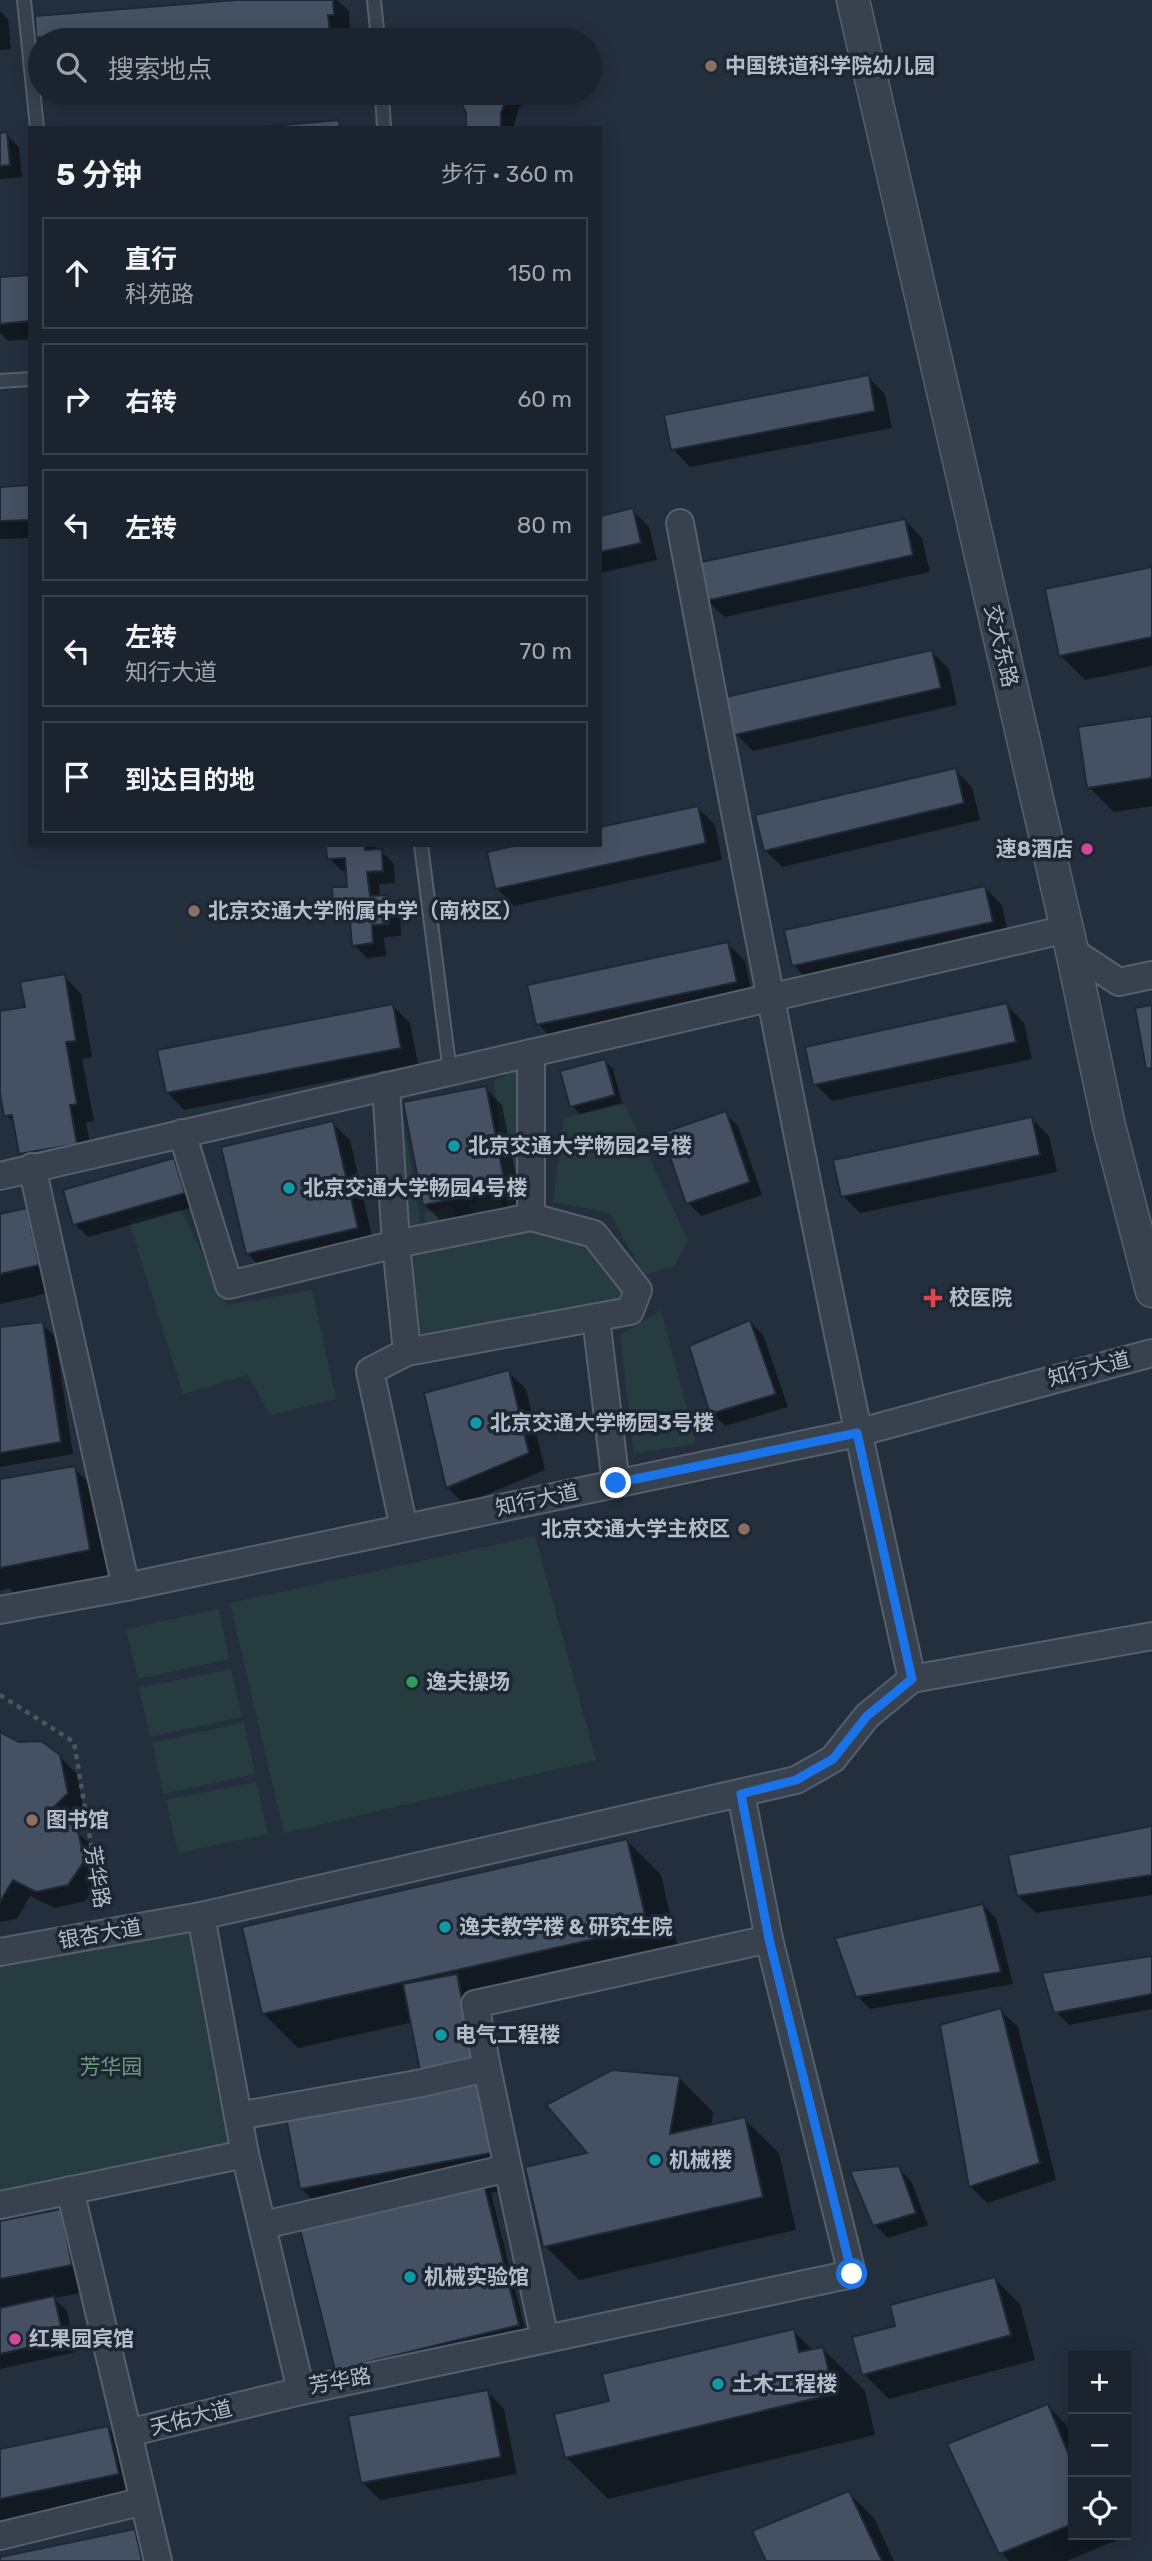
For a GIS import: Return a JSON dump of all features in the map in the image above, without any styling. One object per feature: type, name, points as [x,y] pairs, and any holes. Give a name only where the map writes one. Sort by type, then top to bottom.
[{"type":"street","name":"交大东路","points":[[853,0],[1070,940],[1109,1126],[1151,1286]]},
{"type":"street","points":[[680,523],[769,997],[857,1433],[912,1679],[1152,1636]]},
{"type":"street","points":[[0,1176],[769,997],[1070,940],[1119,982],[1152,975]]},
{"type":"street","points":[[531,1053],[531,1217]]},
{"type":"street","points":[[386,1086],[396,1244],[407,1352]]},
{"type":"street","points":[[182,1133],[229,1285],[396,1244],[531,1217],[594,1234],[638,1290],[630,1311],[407,1352],[370,1371],[404,1528]]},
{"type":"street","points":[[32,1167],[127,1587]]},
{"type":"street","points":[[596,1318],[616,1483]]},
{"type":"street","name":"知行大道","points":[[0,1610],[127,1587],[857,1433],[1152,1353]]},
{"type":"street","name":"银杏大道","points":[[0,1952],[201,1916],[796,1780],[833,1759],[867,1716],[912,1679]]},
{"type":"street","points":[[545,2339],[475,2004],[769,1939],[741,1794]]},
{"type":"street","name":"芳华路","points":[[201,1916],[237,2116],[301,2391],[852,2274],[769,1939]]},
{"type":"street","points":[[237,2116],[417,2084],[487,2068]]},
{"type":"street","points":[[0,2204],[245,2154]]},
{"type":"street","points":[[264,2225],[508,2168]]},
{"type":"street","points":[[70,2190],[128,2433]]},
{"type":"street","name":"天佑大道","points":[[158,2561],[128,2433],[301,2391]]},
{"type":"street","points":[[0,2536],[144,2501]]},
{"type":"lane","points":[[24,0],[28,39]]},
{"type":"lane","points":[[374,0],[377,28]]},
{"type":"lane","points":[[35,105],[37,126]]},
{"type":"lane","points":[[383,105],[384,126]]},
{"type":"lane","points":[[0,381],[28,379]]},
{"type":"lane","points":[[421,847],[450,1072]]},
{"type":"path","name":"芳华路","points":[[0,1695],[74,1742],[106,1933]]},
{"type":"green space","points":[[522,1069],[525,1203],[507,1209],[494,1080]]},
{"type":"green space","points":[[400,1100],[422,1230],[405,1233],[392,1103]]},
{"type":"green space","points":[[625,1104],[688,1241],[674,1266],[644,1275],[610,1213],[553,1202],[564,1118]]},
{"type":"green space","points":[[502,1194],[502,1207],[472,1216],[469,1204]]},
{"type":"green space","points":[[452,1205],[455,1220],[426,1227],[424,1213]]},
{"type":"green space","points":[[181,1210],[227,1305],[312,1290],[336,1399],[270,1415],[248,1375],[183,1394],[128,1219]]},
{"type":"green space","points":[[529,1226],[583,1240],[622,1287],[618,1301],[415,1335],[405,1252]]},
{"type":"green space","points":[[661,1310],[696,1444],[634,1453],[620,1335]]},
{"type":"green space","name":"逸夫操场","points":[[535,1536],[596,1760],[284,1833],[230,1603]]},
{"type":"green space","points":[[219,1609],[229,1659],[138,1679],[126,1629]]},
{"type":"green space","points":[[231,1669],[242,1717],[150,1737],[139,1688]]},
{"type":"green space","points":[[244,1722],[255,1774],[163,1794],[153,1743]]},
{"type":"green space","points":[[256,1782],[268,1834],[178,1853],[166,1800]]},
{"type":"green space","name":"芳华园","points":[[202,1925],[235,2156],[0,2204],[0,1960]]},
{"type":"building","points":[[236,0],[333,0],[334,15],[328,15],[329,28],[36,28],[35,16]]},
{"type":"building","points":[[462,105],[504,105],[501,126],[466,126],[466,113]]},
{"type":"building","points":[[339,120],[340,126],[271,126]]},
{"type":"building","points":[[7,132],[10,165],[0,166],[0,133]]},
{"type":"building","points":[[28,275],[28,321],[0,324],[0,277]]},
{"type":"building","points":[[869,375],[875,411],[671,450],[664,415]]},
{"type":"building","points":[[28,485],[28,520],[0,521],[0,487]]},
{"type":"building","points":[[633,508],[641,543],[602,552],[602,516]]},
{"type":"building","points":[[905,519],[913,555],[705,601],[697,563]]},
{"type":"building","points":[[1152,567],[1152,637],[1059,656],[1045,589]]},
{"type":"building","points":[[932,650],[941,688],[734,735],[726,697]]},
{"type":"building","points":[[1152,716],[1152,778],[1087,788],[1078,727]]},
{"type":"building","points":[[956,768],[964,803],[764,851],[755,815]]},
{"type":"building","points":[[698,806],[706,843],[495,889],[487,852],[509,847],[602,847],[602,827]]},
{"type":"building","points":[[326,847],[382,849],[383,871],[367,872],[370,896],[387,895],[389,924],[372,925],[373,943],[352,946],[349,908],[333,909],[332,887],[347,887],[345,858],[327,859]]},
{"type":"building","points":[[985,886],[993,922],[792,966],[784,930]]},
{"type":"building","points":[[728,942],[737,982],[536,1025],[527,985]]},
{"type":"building","points":[[65,974],[76,1041],[66,1042],[77,1104],[70,1105],[77,1144],[19,1154],[12,1115],[4,1116],[0,1094],[0,1011],[25,1007],[20,982]]},
{"type":"building","points":[[1007,1003],[1016,1042],[813,1085],[805,1047]]},
{"type":"building","points":[[393,1004],[401,1048],[166,1093],[157,1050]]},
{"type":"building","points":[[1152,1005],[1152,1068],[1146,1069],[1135,1008]]},
{"type":"building","points":[[605,1059],[615,1095],[570,1107],[560,1071]]},
{"type":"building","name":"北京交通大学畅园2号楼","points":[[486,1086],[506,1189],[423,1205],[403,1102]]},
{"type":"building","points":[[726,1111],[750,1182],[686,1204],[662,1133]]},
{"type":"building","points":[[1032,1117],[1040,1155],[841,1197],[833,1160]]},
{"type":"building","name":"北京交通大学畅园4号楼","points":[[333,1121],[358,1228],[246,1254],[221,1147]]},
{"type":"building","points":[[174,1158],[185,1193],[73,1225],[63,1190]]},
{"type":"building","points":[[27,1208],[39,1265],[0,1274],[0,1214]]},
{"type":"building","points":[[750,1320],[776,1394],[710,1414],[689,1346]]},
{"type":"building","points":[[43,1322],[61,1442],[0,1453],[0,1327]]},
{"type":"building","name":"北京交通大学畅园3号楼","points":[[509,1370],[529,1453],[446,1488],[424,1393]]},
{"type":"building","points":[[75,1466],[90,1550],[0,1568],[0,1479]]},
{"type":"building","name":"图书馆","points":[[0,1732],[19,1742],[41,1741],[60,1755],[68,1793],[50,1811],[77,1828],[85,1860],[68,1885],[36,1892],[13,1880],[0,1902]]},
{"type":"building","points":[[1152,1826],[1152,1875],[1017,1896],[1008,1855]]},
{"type":"building","name":"逸夫教学楼 & 研究生院","points":[[627,1839],[648,1927],[262,2014],[242,1927]]},
{"type":"building","points":[[983,1904],[1001,1972],[856,1997],[835,1938]]},
{"type":"building","points":[[1152,1956],[1152,1994],[1054,2013],[1042,1973]]},
{"type":"building","name":"电气工程楼","points":[[457,1974],[491,2153],[300,2189],[285,2112],[423,2086],[403,1984]]},
{"type":"building","points":[[1001,2008],[1040,2163],[969,2187],[940,2025]]},
{"type":"building","name":"机械楼","points":[[612,2070],[680,2076],[670,2134],[745,2117],[763,2197],[543,2247],[525,2167],[587,2153],[546,2105]]},
{"type":"building","points":[[899,2166],[916,2213],[873,2226],[850,2171]]},
{"type":"building","name":"机械实验馆","points":[[484,2184],[519,2325],[335,2370],[300,2229]]},
{"type":"building","points":[[61,2209],[72,2265],[0,2279],[0,2221]]},
{"type":"building","points":[[995,2277],[1011,2335],[862,2375],[852,2337],[895,2326],[890,2305]]},
{"type":"building","points":[[54,2296],[64,2339],[0,2354],[0,2308]]},
{"type":"building","name":"土木工程楼","points":[[794,2329],[799,2352],[823,2347],[834,2394],[565,2458],[554,2414],[609,2401],[602,2374]]},
{"type":"building","points":[[488,2390],[501,2457],[361,2483],[348,2416]]},
{"type":"building","points":[[1048,2404],[1068,2453],[1068,2526],[999,2554],[947,2444]]},
{"type":"building","points":[[108,2426],[119,2474],[0,2499],[0,2449]]},
{"type":"building","points":[[849,2491],[882,2561],[766,2561],[752,2531]]},
{"type":"building","points":[[135,2529],[142,2561],[0,2561],[0,2557]]},
{"type":"place","name":"中国铁道科学院幼儿园","points":[[711,66]]},
{"type":"place","name":"速8酒店","points":[[1087,849]]},
{"type":"place","name":"北京交通大学附属中学（南校区）","points":[[194,911]]},
{"type":"place","name":"北京交通大学畅园2号楼","points":[[454,1146]]},
{"type":"place","name":"北京交通大学畅园4号楼","points":[[289,1188]]},
{"type":"place","name":"校医院","points":[[933,1298]]},
{"type":"place","name":"北京交通大学畅园3号楼","points":[[476,1423]]},
{"type":"place","name":"北京交通大学主校区","points":[[744,1529]]},
{"type":"place","name":"逸夫操场","points":[[412,1682]]},
{"type":"place","name":"图书馆","points":[[32,1820]]},
{"type":"place","name":"逸夫教学楼 & 研究生院","points":[[445,1927]]},
{"type":"place","name":"电气工程楼","points":[[441,2035]]},
{"type":"place","name":"机械楼","points":[[655,2160]]},
{"type":"place","name":"机械实验馆","points":[[410,2277]]},
{"type":"place","name":"红果园宾馆","points":[[15,2339]]},
{"type":"place","name":"土木工程楼","points":[[718,2384]]},
{"type":"route","points":[[616,1483],[857,1433],[912,1679],[867,1716],[833,1759],[796,1780],[741,1794],[769,1939],[852,2274]]}]
